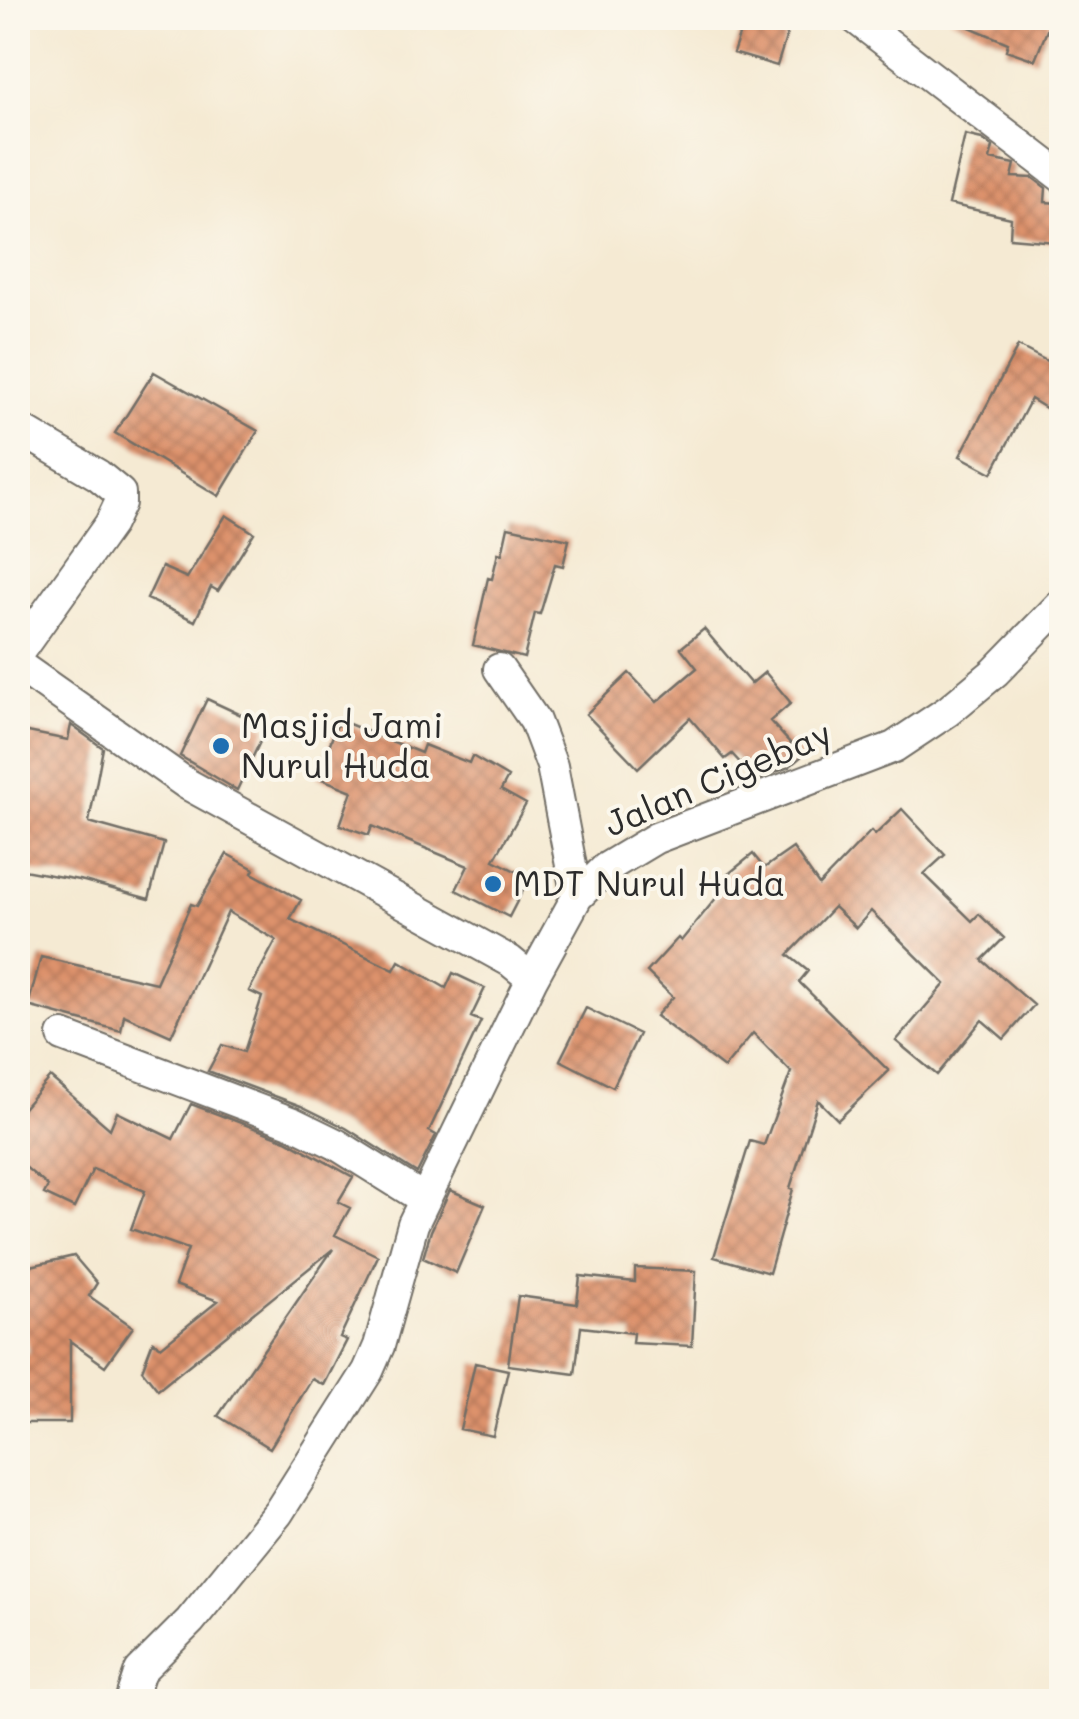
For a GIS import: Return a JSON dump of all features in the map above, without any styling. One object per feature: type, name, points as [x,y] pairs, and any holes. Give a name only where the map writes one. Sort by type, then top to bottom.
[{"type":"street","points":[[855,18],[1062,177]]},
{"type":"street","points":[[18,428],[98,475],[120,494],[120,504],[110,524],[18,654]]},
{"type":"street","name":"Jalan Cigebay","points":[[135,1702],[132,1695],[140,1671],[190,1621],[278,1513],[368,1370],[379,1346],[407,1242],[424,1200],[532,978],[577,897],[606,868],[656,838],[894,747],[996,672],[1062,603]]},
{"type":"street","points":[[18,665],[186,784],[510,961],[532,978]]},
{"type":"street","points":[[499,668],[535,722],[552,766],[577,897]]},
{"type":"street","points":[[62,1036],[293,1124],[336,1144],[424,1200]]},
{"type":"building","points":[[745,18],[792,18],[777,66],[733,53]]},
{"type":"building","points":[[948,18],[1052,18],[1035,60],[1006,50],[1008,43]]},
{"type":"building","points":[[965,135],[982,139],[993,147],[990,159],[1015,164],[1012,177],[1033,178],[1046,188],[1045,202],[1058,203],[1055,242],[1010,238],[1011,218],[949,204]]},
{"type":"building","points":[[1018,346],[1062,369],[1062,418],[1031,399],[992,473],[960,456]]},
{"type":"building","points":[[154,372],[258,431],[219,496],[115,433]]},
{"type":"building","points":[[226,515],[254,533],[218,591],[211,587],[195,621],[147,599],[162,567],[187,578]]},
{"type":"building","points":[[508,527],[569,540],[563,566],[555,564],[540,614],[535,613],[524,658],[473,645],[488,578],[492,579],[498,553],[502,554]]},
{"type":"building","points":[[704,629],[751,684],[765,672],[791,703],[770,721],[802,756],[789,767],[756,780],[732,754],[725,759],[690,718],[638,768],[586,714],[629,673],[657,702],[697,668],[681,648]]},
{"type":"building","name":"Masjid Jami Nurul Huda","points":[[207,699],[267,727],[237,790],[180,756]]},
{"type":"building","points":[[339,720],[421,753],[424,745],[469,763],[472,756],[508,777],[501,790],[526,804],[494,860],[529,878],[509,917],[456,890],[468,866],[372,826],[369,835],[340,825],[352,791],[317,777]]},
{"type":"building","points":[[71,725],[103,748],[89,822],[164,843],[149,899],[84,881],[18,869],[18,730],[68,740]]},
{"type":"building","points":[[902,809],[945,855],[924,874],[972,921],[979,914],[1004,938],[982,960],[1034,1005],[1004,1039],[982,1020],[937,1075],[896,1041],[945,984],[871,911],[856,928],[834,907],[788,955],[808,971],[799,982],[889,1071],[838,1120],[818,1100],[769,1273],[714,1257],[750,1141],[764,1145],[791,1072],[753,1033],[724,1068],[656,1016],[673,997],[647,972],[678,938],[681,941],[726,886],[721,880],[753,854],[764,868],[793,848],[819,885],[871,831],[875,835]]},
{"type":"building","points":[[227,854],[301,900],[290,919],[394,970],[399,961],[446,988],[453,973],[485,988],[471,1017],[481,1021],[429,1131],[436,1135],[417,1173],[346,1128],[301,1106],[208,1071],[222,1045],[244,1052],[262,997],[249,991],[276,940],[228,912],[171,1036],[124,1015],[121,1031],[28,1006],[41,957],[156,983],[191,904],[197,906]]},
{"type":"building","points":[[586,1008],[639,1034],[613,1087],[560,1060]]},
{"type":"building","points":[[50,1077],[110,1129],[117,1112],[173,1139],[191,1104],[286,1140],[353,1177],[338,1202],[350,1208],[335,1235],[378,1256],[340,1337],[347,1340],[324,1385],[312,1379],[270,1448],[218,1416],[333,1249],[158,1390],[142,1370],[153,1341],[161,1347],[218,1301],[175,1285],[188,1249],[131,1229],[145,1191],[93,1169],[74,1208],[44,1194],[48,1186],[18,1161],[18,1114]]},
{"type":"building","points":[[450,1190],[485,1205],[456,1273],[423,1258]]},
{"type":"building","points":[[74,1256],[97,1283],[89,1296],[133,1327],[105,1366],[70,1341],[70,1423],[18,1423],[18,1364],[20,1353],[29,1353],[18,1306],[18,1269]]},
{"type":"building","points":[[635,1268],[696,1271],[692,1346],[632,1343],[633,1333],[581,1327],[575,1374],[508,1365],[518,1296],[577,1304],[580,1276],[635,1282]]},
{"type":"building","points":[[475,1363],[508,1370],[493,1436],[460,1429]]},
{"type":"place","name":"Masjid Jami Nurul Huda","points":[[221,746]]},
{"type":"place","name":"MDT Nurul Huda","points":[[493,884]]}]
